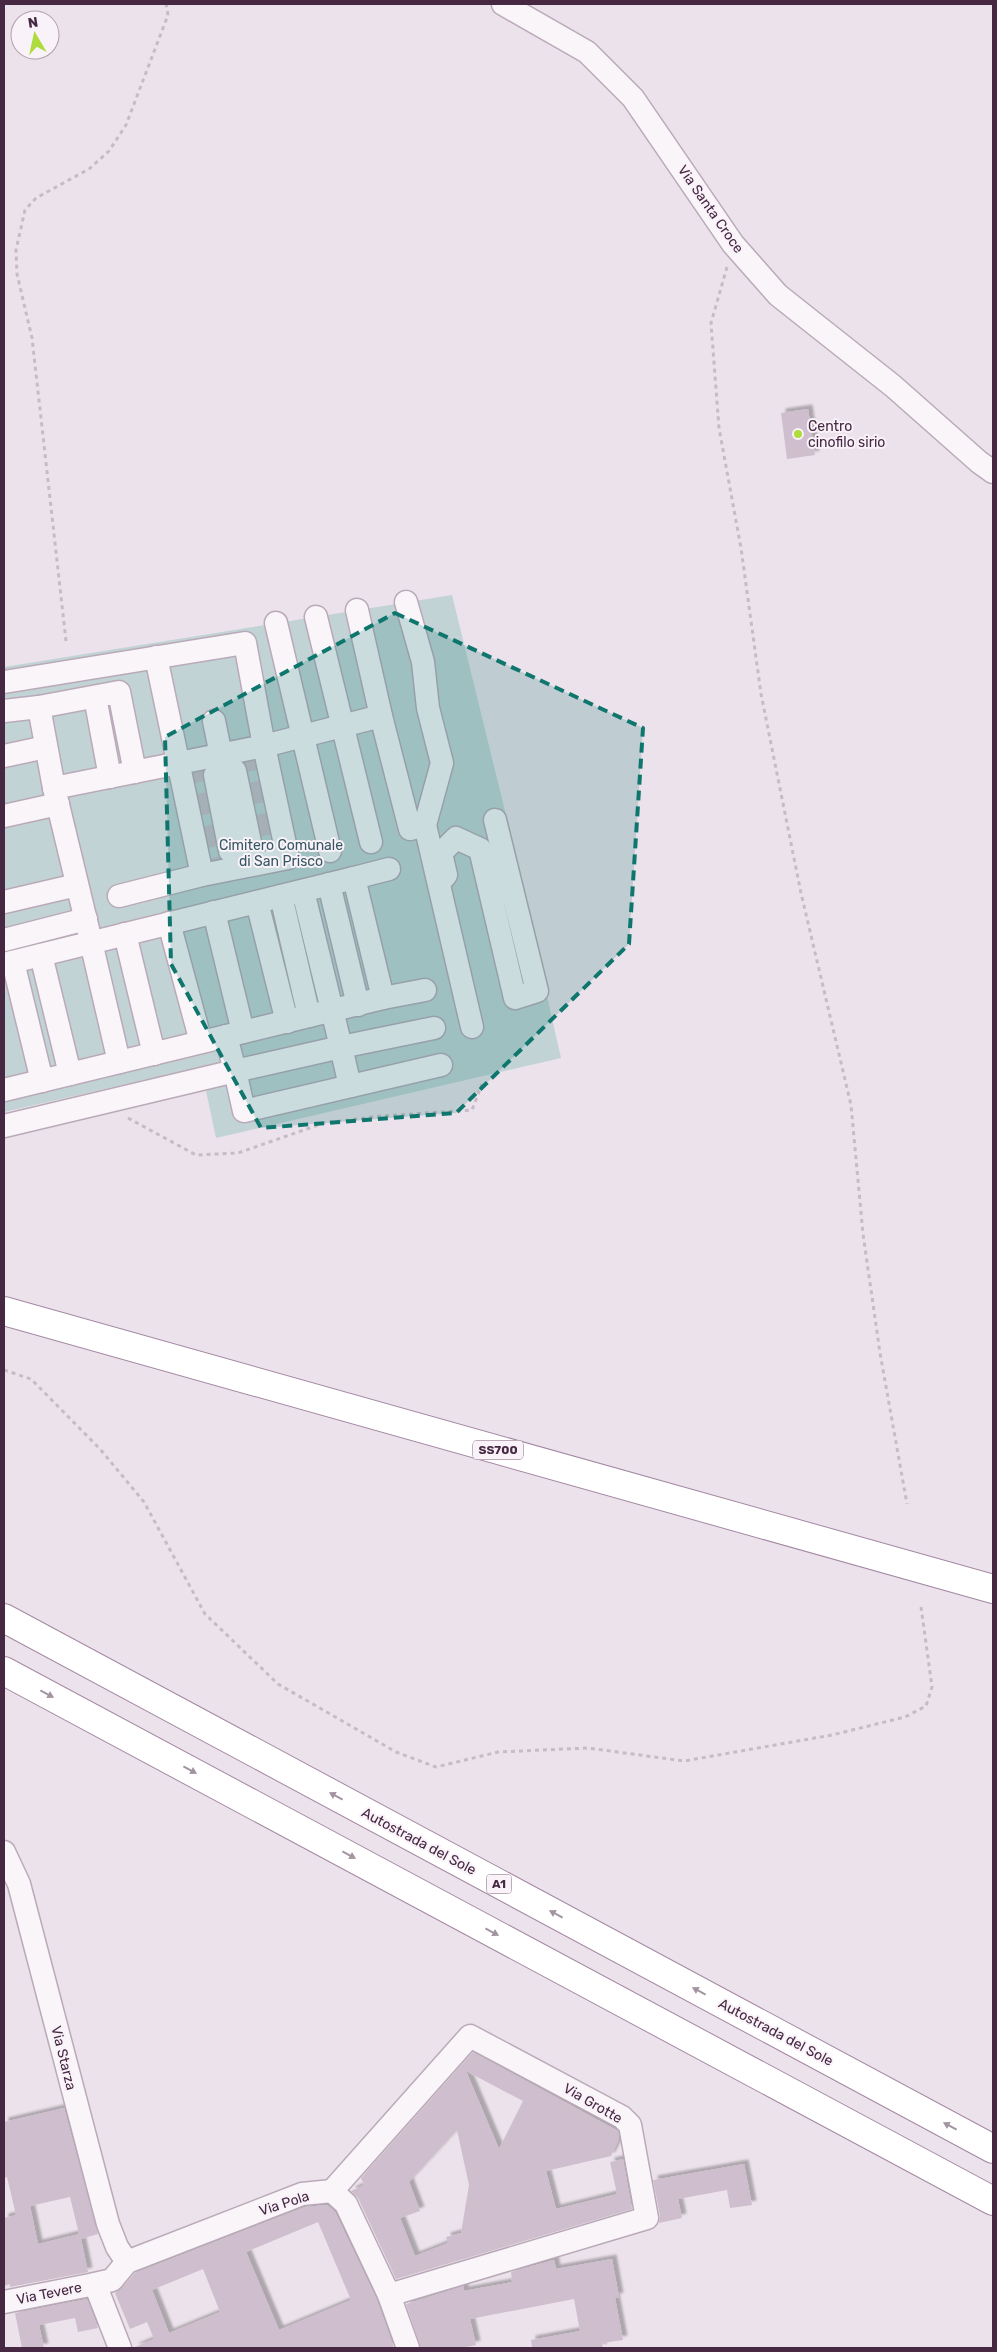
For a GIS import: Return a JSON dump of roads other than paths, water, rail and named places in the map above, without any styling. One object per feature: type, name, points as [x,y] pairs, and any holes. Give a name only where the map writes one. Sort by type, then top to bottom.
[{"type":"highway","name":"SS700","points":[[4,1311],[993,1589]]},
{"type":"highway","name":"Autostrada del Sole","points":[[4,1618],[993,2149]]},
{"type":"highway","points":[[4,1671],[993,2201]]},
{"type":"street","name":"Via Santa Croce","points":[[503,4],[586,52],[633,98],[733,244],[778,295],[893,386],[979,462],[993,472]]},
{"type":"street","points":[[406,602],[423,662],[428,708],[442,763],[440,789],[425,825],[472,1027]]},
{"type":"street","points":[[357,610],[381,716],[410,829],[425,825]]},
{"type":"street","points":[[316,616],[371,842]]},
{"type":"street","points":[[276,623],[330,850]]},
{"type":"street","points":[[4,682],[245,643],[264,746],[293,862],[243,858],[202,875],[119,896]]},
{"type":"street","points":[[156,658],[202,875]]},
{"type":"street","points":[[4,712],[119,692],[134,772]]},
{"type":"street","points":[[95,697],[110,777]]},
{"type":"street","points":[[39,707],[56,796],[119,1062]]},
{"type":"street","points":[[4,816],[110,777],[179,764],[223,764],[264,746],[381,716]]},
{"type":"street","points":[[214,720],[223,764],[235,771],[251,847],[243,858]]},
{"type":"street","points":[[4,756],[46,748]]},
{"type":"street","points":[[439,883],[446,875],[441,853],[456,838],[480,849],[515,998],[537,991],[495,820]]},
{"type":"street","points":[[4,940],[88,930],[125,934],[389,869]]},
{"type":"street","points":[[354,878],[383,998]]},
{"type":"street","points":[[329,884],[358,1005]]},
{"type":"street","points":[[5,896],[77,885]]},
{"type":"street","points":[[303,890],[350,1086]]},
{"type":"street","points":[[281,896],[309,1016]]},
{"type":"street","points":[[257,902],[287,1022]]},
{"type":"street","points":[[214,912],[235,1034],[235,1071],[244,1111],[441,1065]]},
{"type":"street","points":[[169,923],[201,1042]]},
{"type":"street","points":[[42,1081],[8,963],[40,955],[88,930]]},
{"type":"street","points":[[125,934],[154,1054]]},
{"type":"street","points":[[40,955],[70,1074]]},
{"type":"street","points":[[4,1090],[383,998],[425,990]]},
{"type":"street","points":[[4,1126],[235,1071],[434,1028]]},
{"type":"street","name":"Via Starza","points":[[4,1852],[19,1884],[108,2224],[117,2247],[127,2262]]},
{"type":"street","name":"Via Grotte","points":[[332,2191],[470,2036],[622,2117],[630,2125],[647,2218],[390,2295]]},
{"type":"street","points":[[332,2191],[346,2204],[390,2295],[408,2348]]},
{"type":"street","name":"Via Pola","points":[[127,2262],[302,2194],[332,2191]]},
{"type":"street","name":"Via Tevere","points":[[4,2302],[112,2280],[127,2262]]},
{"type":"street","points":[[95,2284],[120,2348]]},
{"type":"tunnel","points":[[245,750],[268,862]]},
{"type":"tunnel","points":[[198,760],[222,871]]},
{"type":"place","name":"Centro cinofilo sirio","points":[[798,434]]},
{"type":"park label","name":"Cimitero Comunale di San Prisco","points":[[281,854]]}]
